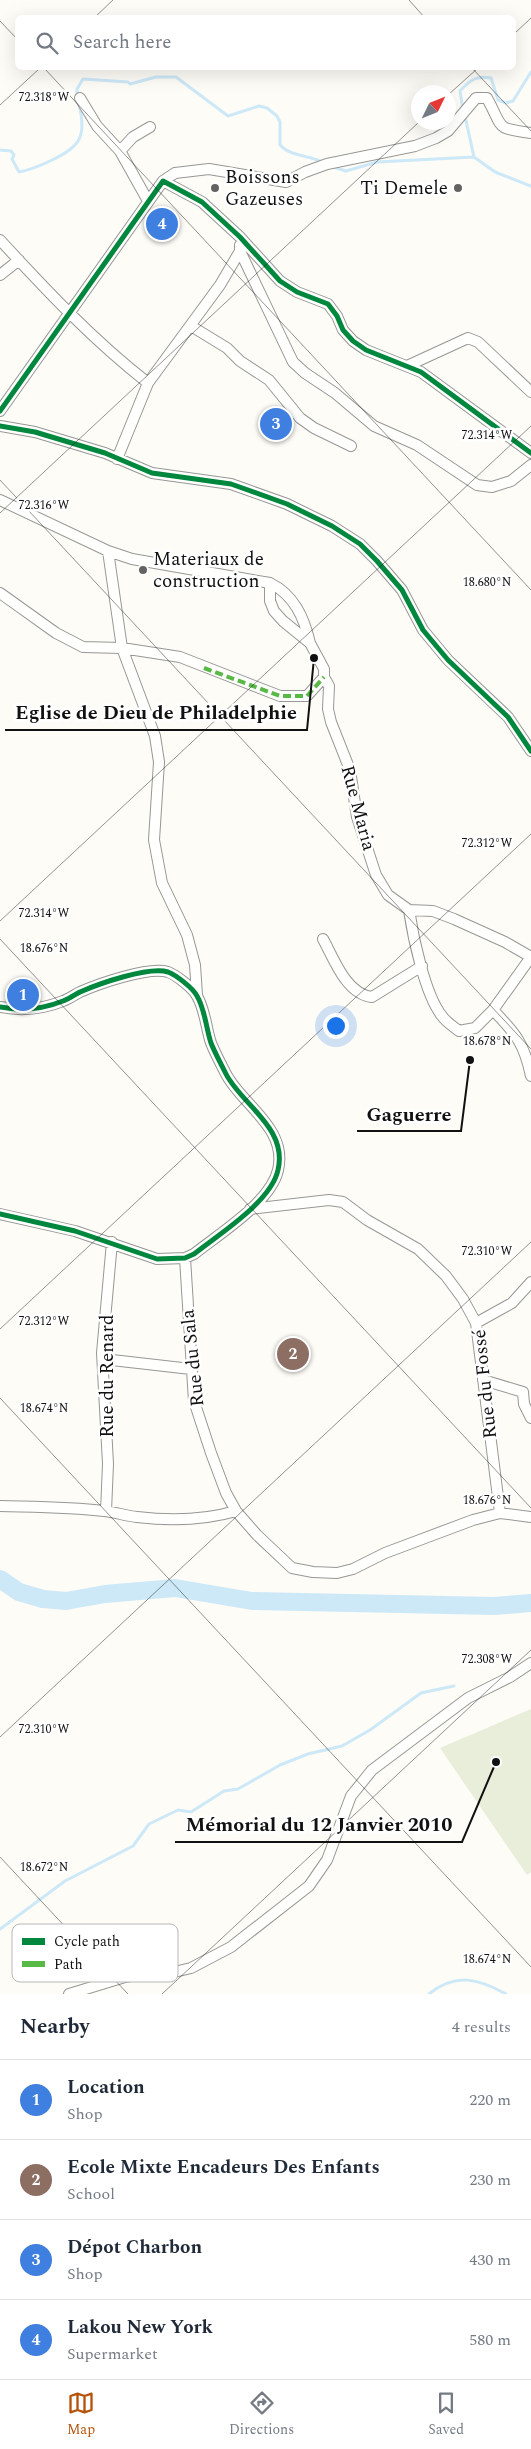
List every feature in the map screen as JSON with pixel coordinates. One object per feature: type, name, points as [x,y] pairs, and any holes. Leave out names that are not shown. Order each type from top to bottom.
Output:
[{"type":"street","points":[[80,98],[97,126],[120,151],[148,201]]},
{"type":"street","points":[[0,412],[148,201],[163,181],[175,173],[209,169],[286,182],[326,164],[357,156],[415,146],[436,138],[448,131],[476,98],[487,98],[499,126],[506,130],[531,134]]},
{"type":"street","points":[[120,151],[133,137],[150,128]]},
{"type":"street","points":[[163,181],[202,202],[240,237],[280,281],[297,292],[328,304],[337,316],[343,330],[353,341],[366,350],[421,372],[520,447],[531,453]]},
{"type":"street","points":[[240,237],[240,251],[293,362],[305,373],[335,392],[374,426],[417,445],[477,485],[492,487],[511,480],[531,465]]},
{"type":"street","points":[[0,240],[68,313],[113,355],[148,382]]},
{"type":"street","points":[[117,459],[148,382],[220,286],[240,251]]},
{"type":"street","points":[[0,275],[19,260]]},
{"type":"street","points":[[191,326],[227,348],[240,361],[269,380],[300,418],[314,428],[351,446]]},
{"type":"street","points":[[407,366],[468,338],[478,342],[531,392]]},
{"type":"street","points":[[0,426],[35,432],[117,459],[152,473],[231,484],[287,504],[332,526],[360,544],[402,590],[429,638],[448,660],[508,717],[531,751]]},
{"type":"street","points":[[0,500],[108,551],[141,561],[270,583],[284,590],[299,611],[310,643]]},
{"type":"street","points":[[0,1214],[76,1231],[157,1259],[185,1258],[194,1254],[250,1209],[275,1180],[279,1167],[279,1149],[268,1125],[227,1076],[211,1044],[197,995],[195,965],[187,935],[162,883],[154,840],[159,762],[155,736],[122,648],[108,551]]},
{"type":"street","name":"Rue Maria","points":[[270,583],[270,601],[274,611],[282,621],[310,643],[324,670],[324,677],[329,686],[328,710],[331,722],[350,770],[357,817],[376,875],[388,896],[409,910]]},
{"type":"street","points":[[0,593],[56,633],[83,647],[122,648],[180,656],[280,696],[306,696],[324,677]]},
{"type":"street","points":[[409,910],[433,911],[454,919],[505,942],[531,957],[493,1010],[474,1028],[459,1031],[442,1016],[432,999],[412,932],[409,910]]},
{"type":"street","points":[[323,939],[342,973],[356,992],[365,996],[372,997],[422,966]]},
{"type":"street","points":[[0,1007],[17,1010],[64,1001],[101,984],[154,971],[168,972],[197,995]]},
{"type":"street","points":[[493,1010],[516,1034],[528,1061],[531,1076]]},
{"type":"street","points":[[250,1209],[329,1200],[343,1202],[367,1220],[396,1234],[418,1249],[446,1276],[463,1299],[476,1323]]},
{"type":"street","name":"Rue du Renard","points":[[106,1511],[108,1464],[103,1359],[112,1242]]},
{"type":"street","name":"Rue du Sala","points":[[185,1258],[194,1401],[226,1493],[236,1511],[257,1535],[292,1568],[337,1574],[455,1527],[500,1513]]},
{"type":"street","name":"Rue du Fossé","points":[[500,1513],[476,1323],[512,1303],[531,1282]]},
{"type":"street","points":[[518,1297],[531,1293]]},
{"type":"street","points":[[103,1359],[191,1369]]},
{"type":"street","points":[[483,1380],[527,1392],[524,1404],[531,1418]]},
{"type":"street","points":[[0,1506],[106,1511],[138,1517],[177,1519],[214,1518],[236,1511]]},
{"type":"street","points":[[500,1513],[531,1517]]},
{"type":"street","points":[[178,1971],[191,1968],[231,1947],[309,1886],[327,1860],[351,1796],[372,1770],[468,1698],[510,1677],[531,1663]]},
{"type":"street","points":[[69,1994],[111,1982]]},
{"type":"green space","points":[[531,1709],[531,1872],[527,1875],[440,1748]]},
{"type":"waterway","points":[[463,110],[460,91],[474,79],[482,77],[491,78],[498,100],[506,103],[513,101],[531,72]]},
{"type":"waterway","points":[[77,96],[77,89],[83,79],[128,82],[130,84],[156,77],[176,77],[228,116],[259,106],[267,108],[277,116],[280,122],[280,145],[284,149],[322,162]]},
{"type":"waterway","points":[[0,150],[11,151],[14,155],[12,159],[19,172],[36,167],[62,155],[75,145],[79,139],[82,125],[79,105]]},
{"type":"waterway","points":[[333,167],[346,171],[377,162],[474,157],[465,116]]},
{"type":"waterway","points":[[474,157],[495,172],[531,186]]},
{"type":"waterway","points":[[0,1579],[19,1592],[43,1599],[66,1601],[105,1594],[175,1588],[252,1601],[494,1606],[531,1603]]},
{"type":"waterway","points":[[0,1929],[65,1881],[133,1846],[149,1824],[178,1810],[191,1812],[224,1791],[238,1789],[280,1765],[308,1754],[342,1746],[370,1730],[421,1693],[454,1686]]},
{"type":"waterway","points":[[429,1994],[439,1987],[458,1980],[477,1982],[506,1994]]},
{"type":"marked path","points":[[204,668],[280,696],[307,696],[324,677]]},
{"type":"cycle path","points":[[0,411],[163,181],[202,202],[240,237],[280,281],[297,292],[328,304],[337,316],[343,330],[353,341],[366,350],[421,372],[531,453]]},
{"type":"cycle path","points":[[0,426],[35,432],[105,453],[152,473],[231,484],[287,504],[332,526],[360,544],[377,561],[402,590],[423,630],[448,660],[508,717],[531,751]]},
{"type":"cycle path","points":[[0,1007],[32,1009],[55,1004],[80,992],[124,977],[149,971],[168,972],[180,979],[197,996],[204,1013],[211,1043],[226,1074],[270,1129],[279,1155],[278,1170],[273,1182],[255,1205],[217,1237],[194,1254],[185,1258],[157,1259],[75,1231],[0,1214]]},
{"type":"place","name":"Boissons Gazeuses","points":[[215,188]]},
{"type":"place","name":"Ti Demele","points":[[458,188]]},
{"type":"place","name":"Lakou New York","points":[[162,224]]},
{"type":"place","name":"Dépot Charbon","points":[[276,424]]},
{"type":"place","name":"Materiaux de construction","points":[[143,570]]},
{"type":"place","name":"Eglise de Dieu de Philadelphie","points":[[314,658]]},
{"type":"place","name":"Location","points":[[23,995]]},
{"type":"place","name":"Gaguerre","points":[[470,1060]]},
{"type":"place","name":"Ecole Mixte Encadeurs Des Enfants","points":[[293,1354]]},
{"type":"place","name":"Mémorial du 12 Janvier 2010","points":[[496,1762]]}]
